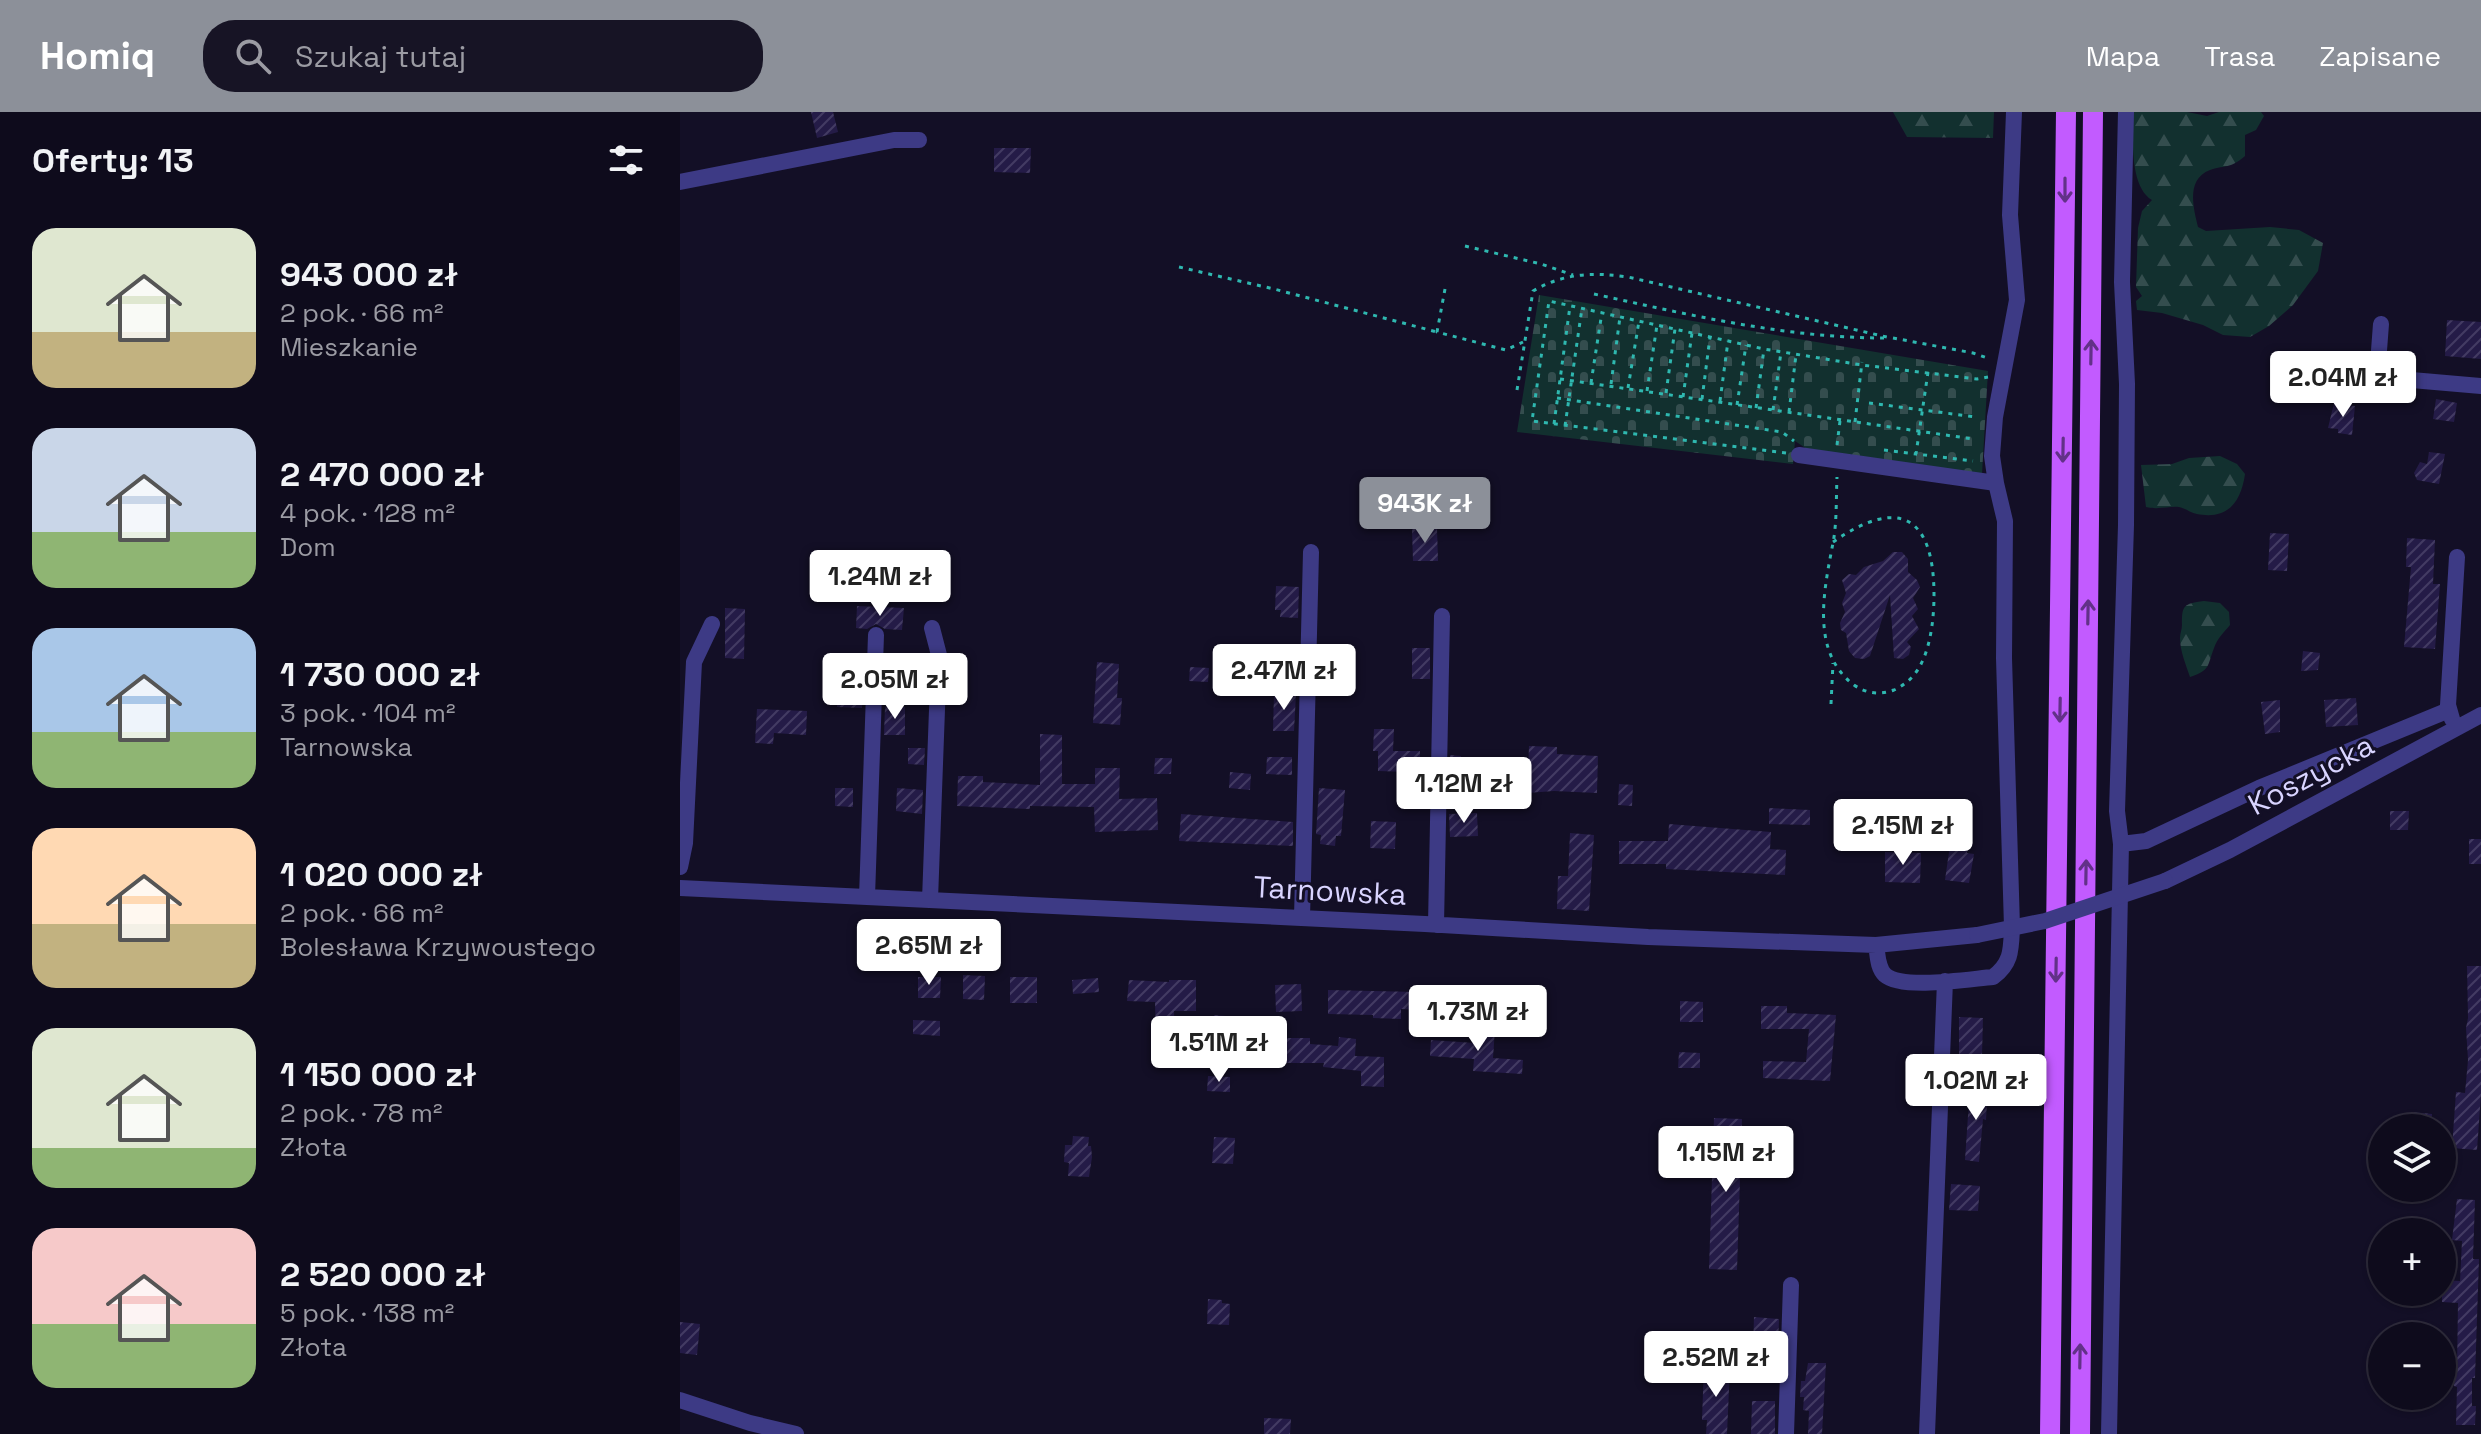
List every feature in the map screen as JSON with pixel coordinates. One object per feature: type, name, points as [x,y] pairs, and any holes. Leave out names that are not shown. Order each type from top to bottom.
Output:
[{"type":"main road","points":[[2050,1434],[2066,112]]},
{"type":"main road","points":[[2080,1434],[2093,112]]},
{"type":"street","points":[[1876,945],[1878,963],[1885,974],[1899,982],[1993,977],[2003,970],[2011,957],[2004,658],[2005,521],[1992,456],[1995,376],[2017,300],[2010,215],[2014,112]]},
{"type":"street","points":[[2109,1434],[2121,844],[2117,811],[2126,525],[2127,384],[2122,282],[2126,112]]},
{"type":"street","points":[[680,182],[894,140],[919,140]]},
{"type":"street","points":[[2381,324],[2377,377],[2481,386]]},
{"type":"street","points":[[1796,454],[1837,457],[1996,483]]},
{"type":"street","points":[[1302,918],[1311,552]]},
{"type":"street","points":[[2457,557],[2449,710],[2457,728]]},
{"type":"street","points":[[1436,925],[1442,616]]},
{"type":"street","points":[[680,867],[685,843],[694,662],[712,624]]},
{"type":"street","points":[[930,900],[939,655],[932,628]]},
{"type":"street","points":[[867,897],[876,635]]},
{"type":"street","points":[[2121,844],[2146,841],[2259,788],[2449,710]]},
{"type":"street","name":"Koszycka","points":[[1977,935],[2060,917],[2165,881],[2230,850],[2481,715]]},
{"type":"street","name":"Tarnowska","points":[[680,888],[1648,937],[1876,945],[1977,935]]},
{"type":"street","points":[[1927,1434],[1945,981]]},
{"type":"street","points":[[1786,1434],[1791,1285]]},
{"type":"street","points":[[680,1400],[746,1428],[796,1434]]},
{"type":"path","points":[[1465,246],[1541,264],[1574,276]]},
{"type":"path","points":[[1179,267],[1506,350],[1523,342]]},
{"type":"path","points":[[1517,390],[1533,291],[1595,272],[1987,357],[1997,365],[1995,376],[1977,379],[1796,355],[1549,301],[1532,421],[1796,454]]},
{"type":"path","points":[[1437,332],[1445,289]]},
{"type":"path","points":[[1594,294],[1771,329],[1845,338],[1891,338]]},
{"type":"path","points":[[1554,424],[1570,306]]},
{"type":"path","points":[[1565,426],[1582,308]]},
{"type":"path","points":[[1591,383],[1602,312]]},
{"type":"path","points":[[1610,386],[1620,317]]},
{"type":"path","points":[[1628,388],[1639,321]]},
{"type":"path","points":[[1647,391],[1657,325]]},
{"type":"path","points":[[1665,394],[1675,329]]},
{"type":"path","points":[[1683,397],[1692,333]]},
{"type":"path","points":[[1702,399],[1710,337]]},
{"type":"path","points":[[1720,402],[1728,341]]},
{"type":"path","points":[[1737,405],[1746,345]]},
{"type":"path","points":[[1756,408],[1764,349]]},
{"type":"path","points":[[1773,410],[1781,352]]},
{"type":"path","points":[[1789,412],[1796,355]]},
{"type":"path","points":[[1855,423],[1862,363]]},
{"type":"path","points":[[1928,372],[1916,454],[1973,461]]},
{"type":"path","points":[[1560,379],[1973,439]]},
{"type":"path","points":[[1557,398],[1782,432],[1816,457]]},
{"type":"path","points":[[1869,403],[1976,417]]},
{"type":"path","points":[[1831,704],[1833,663],[1825,635],[1823,606],[1826,569],[1833,542],[1840,421]]},
{"type":"path","points":[[1833,542],[1856,526],[1878,520],[1907,520],[1918,527],[1932,555],[1934,609],[1922,664],[1912,678],[1898,688],[1883,694],[1860,689],[1846,679],[1833,663]]},
{"type":"green space","points":[[1893,112],[1994,112],[1993,138],[1907,137]]},
{"type":"green space","points":[[2133,112],[2187,112],[2207,116],[2219,112],[2261,112],[2264,116],[2256,130],[2245,135],[2245,156],[2231,165],[2202,174],[2197,180],[2193,194],[2198,227],[2206,231],[2270,227],[2299,230],[2323,243],[2318,271],[2293,305],[2269,326],[2250,337],[2223,335],[2203,325],[2162,313],[2137,310],[2136,301],[2142,296],[2136,287],[2138,228],[2142,211],[2152,200],[2139,184],[2136,173]]},
{"type":"green space","points":[[1539,295],[1988,371],[1982,474],[1807,449],[1795,441],[1793,464],[1517,432]]},
{"type":"green space","points":[[2220,456],[2237,464],[2245,474],[2240,493],[2231,507],[2208,515],[2179,507],[2146,507],[2141,465],[2172,464],[2189,458]]},
{"type":"green space","points":[[2204,601],[2220,603],[2229,612],[2230,625],[2217,642],[2207,667],[2190,677],[2180,643],[2182,613],[2188,605]]},
{"type":"building","points":[[811,112],[833,112],[838,132],[817,138]]},
{"type":"building","points":[[994,148],[1031,148],[1030,173],[994,172]]},
{"type":"building","points":[[2447,320],[2481,322],[2481,359],[2445,356]]},
{"type":"building","points":[[2436,399],[2457,403],[2454,422],[2433,419]]},
{"type":"building","points":[[2334,403],[2355,406],[2352,435],[2328,428]]},
{"type":"building","points":[[2429,452],[2445,454],[2439,484],[2417,480],[2414,473],[2420,462],[2427,464]]},
{"type":"building","points":[[1437,528],[1438,561],[1413,561],[1412,529]]},
{"type":"building","points":[[2270,533],[2289,534],[2287,571],[2268,570]]},
{"type":"building","points":[[2407,538],[2435,540],[2433,584],[2440,584],[2435,649],[2404,647],[2411,567],[2406,567]]},
{"type":"building","points":[[1893,552],[1902,552],[1908,559],[1908,572],[1920,587],[1913,598],[1918,609],[1912,616],[1919,629],[1907,642],[1911,647],[1909,655],[1903,659],[1894,658],[1890,595],[1870,656],[1855,658],[1849,651],[1846,633],[1841,630],[1840,623],[1845,612],[1842,603],[1846,593],[1842,580],[1849,574],[1856,575],[1864,567],[1883,561]]},
{"type":"building","points":[[901,553],[932,553],[932,564],[940,564],[939,591],[900,591]]},
{"type":"building","points":[[1276,586],[1299,587],[1298,618],[1280,617],[1281,610],[1275,610]]},
{"type":"building","points":[[857,606],[904,608],[902,630],[885,629],[876,624],[867,629],[856,628]]},
{"type":"building","points":[[725,608],[745,609],[744,659],[725,658]]},
{"type":"building","points":[[1412,648],[1430,648],[1430,679],[1412,679]]},
{"type":"building","points":[[2303,651],[2320,653],[2318,670],[2301,671]]},
{"type":"building","points":[[1097,662],[1119,664],[1117,698],[1122,698],[1120,725],[1093,723]]},
{"type":"building","points":[[1190,667],[1209,668],[1208,682],[1189,681]]},
{"type":"building","points":[[839,672],[864,673],[862,708],[837,707]]},
{"type":"building","points":[[1274,693],[1296,694],[1294,731],[1273,731]]},
{"type":"building","points":[[2356,698],[2358,725],[2326,727],[2324,700]]},
{"type":"building","points":[[2280,700],[2280,732],[2265,734],[2261,702]]},
{"type":"building","points":[[885,707],[905,707],[905,735],[884,735]]},
{"type":"building","points":[[757,709],[807,711],[806,735],[774,733],[773,744],[755,743]]},
{"type":"building","points":[[1374,729],[1394,729],[1393,751],[1420,751],[1420,764],[1428,764],[1428,791],[1410,792],[1409,772],[1378,771],[1378,751],[1373,751]]},
{"type":"building","points":[[1040,734],[1062,735],[1062,784],[1095,784],[1095,768],[1120,768],[1119,799],[1157,798],[1158,830],[1095,832],[1094,807],[1030,806],[1030,809],[957,806],[958,776],[983,776],[983,782],[1040,785]]},
{"type":"building","points":[[1529,746],[1557,747],[1557,754],[1598,756],[1597,793],[1527,793]]},
{"type":"building","points":[[908,748],[925,748],[924,765],[908,764]]},
{"type":"building","points":[[1450,755],[1461,756],[1461,789],[1450,788]]},
{"type":"building","points":[[1267,757],[1292,757],[1292,775],[1266,774]]},
{"type":"building","points":[[1155,758],[1172,758],[1171,774],[1154,774]]},
{"type":"building","points":[[1230,772],[1251,774],[1250,790],[1229,788]]},
{"type":"building","points":[[1619,784],[1633,785],[1632,806],[1618,805]]},
{"type":"building","points":[[835,788],[853,788],[853,807],[835,806]]},
{"type":"building","points":[[897,788],[923,790],[922,814],[896,811]]},
{"type":"building","points":[[1319,788],[1345,790],[1341,836],[1336,836],[1335,846],[1320,844],[1321,835],[1316,834]]},
{"type":"building","points":[[1769,808],[1810,810],[1810,825],[1769,824]]},
{"type":"building","points":[[2390,811],[2409,811],[2408,830],[2390,830]]},
{"type":"building","points":[[1477,813],[1478,836],[1450,837],[1449,814]]},
{"type":"building","points":[[1181,814],[1293,822],[1293,846],[1179,841]]},
{"type":"building","points":[[1945,818],[1969,819],[1967,853],[1974,854],[1969,883],[1945,880],[1951,838],[1944,837]]},
{"type":"building","points":[[1371,821],[1396,822],[1395,849],[1370,848]]},
{"type":"building","points":[[1669,824],[1771,832],[1770,849],[1786,850],[1785,875],[1666,869],[1666,864],[1619,864],[1619,841],[1668,841]]},
{"type":"building","points":[[1570,833],[1594,835],[1589,911],[1557,909],[1558,876],[1568,876]]},
{"type":"building","points":[[2469,839],[2481,839],[2481,864],[2469,864]]},
{"type":"building","points":[[1885,852],[1921,853],[1920,883],[1885,882]]},
{"type":"building","points":[[2467,966],[2481,966],[2481,1094],[2477,1150],[2456,1148],[2456,1092],[2465,1093]]},
{"type":"building","points":[[963,975],[985,976],[984,1000],[963,999]]},
{"type":"building","points":[[918,977],[941,977],[940,998],[918,998]]},
{"type":"building","points":[[1010,977],[1037,977],[1037,1003],[1010,1003]]},
{"type":"building","points":[[1098,978],[1099,992],[1073,994],[1072,980]]},
{"type":"building","points":[[1129,980],[1196,980],[1196,1011],[1174,1011],[1175,1040],[1156,1040],[1155,1002],[1127,1001]]},
{"type":"building","points":[[1301,984],[1302,1011],[1276,1012],[1275,985]]},
{"type":"building","points":[[1418,987],[1451,989],[1450,1012],[1401,1009],[1401,1019],[1328,1014],[1328,990],[1418,992]]},
{"type":"building","points":[[1495,989],[1528,991],[1527,1018],[1494,1017]]},
{"type":"building","points":[[1680,1001],[1703,1002],[1703,1022],[1680,1022]]},
{"type":"building","points":[[1761,1006],[1787,1006],[1787,1013],[1836,1015],[1830,1081],[1763,1078],[1763,1061],[1806,1062],[1809,1029],[1761,1029]]},
{"type":"building","points":[[1214,1015],[1238,1017],[1237,1046],[1212,1044]]},
{"type":"building","points":[[1959,1017],[1983,1018],[1982,1056],[1959,1055]]},
{"type":"building","points":[[913,1020],[940,1021],[940,1036],[913,1034]]},
{"type":"building","points":[[1476,1028],[1495,1029],[1493,1058],[1523,1060],[1522,1074],[1473,1071],[1474,1059],[1430,1056],[1431,1040],[1475,1043]]},
{"type":"building","points":[[1339,1037],[1356,1039],[1355,1056],[1384,1057],[1384,1087],[1361,1086],[1361,1071],[1323,1067],[1324,1063],[1286,1063],[1286,1038],[1310,1038],[1310,1044],[1338,1046]]},
{"type":"building","points":[[1679,1052],[1700,1053],[1700,1068],[1678,1068]]},
{"type":"building","points":[[1208,1076],[1230,1077],[1230,1092],[1207,1091]]},
{"type":"building","points":[[1970,1086],[1988,1087],[1979,1162],[1965,1160]]},
{"type":"building","points":[[1714,1118],[1742,1119],[1737,1270],[1709,1269]]},
{"type":"building","points":[[1073,1136],[1089,1137],[1092,1157],[1089,1177],[1068,1176],[1069,1163],[1064,1162],[1065,1145],[1072,1145]]},
{"type":"building","points":[[1214,1137],[1235,1138],[1233,1164],[1212,1163]]},
{"type":"building","points":[[1951,1184],[1980,1186],[1978,1211],[1949,1210]]},
{"type":"building","points":[[2457,1199],[2475,1200],[2473,1259],[2479,1259],[2475,1378],[2472,1378],[2475,1425],[2456,1425],[2456,1281],[2460,1281],[2462,1241],[2456,1240]]},
{"type":"building","points":[[1208,1299],[1230,1304],[1229,1325],[1207,1324]]},
{"type":"building","points":[[1754,1317],[1779,1319],[1778,1350],[1753,1349]]},
{"type":"building","points":[[680,1322],[700,1324],[697,1355],[680,1353]]},
{"type":"building","points":[[1808,1363],[1826,1363],[1822,1434],[1808,1434],[1809,1411],[1803,1410],[1804,1397],[1800,1397],[1801,1381],[1805,1381]]},
{"type":"building","points":[[1704,1365],[1730,1366],[1727,1434],[1706,1434],[1707,1420],[1702,1420]]},
{"type":"building","points":[[1752,1401],[1775,1401],[1775,1434],[1751,1434]]},
{"type":"building","points":[[1264,1418],[1291,1419],[1290,1434],[1264,1434]]}]
